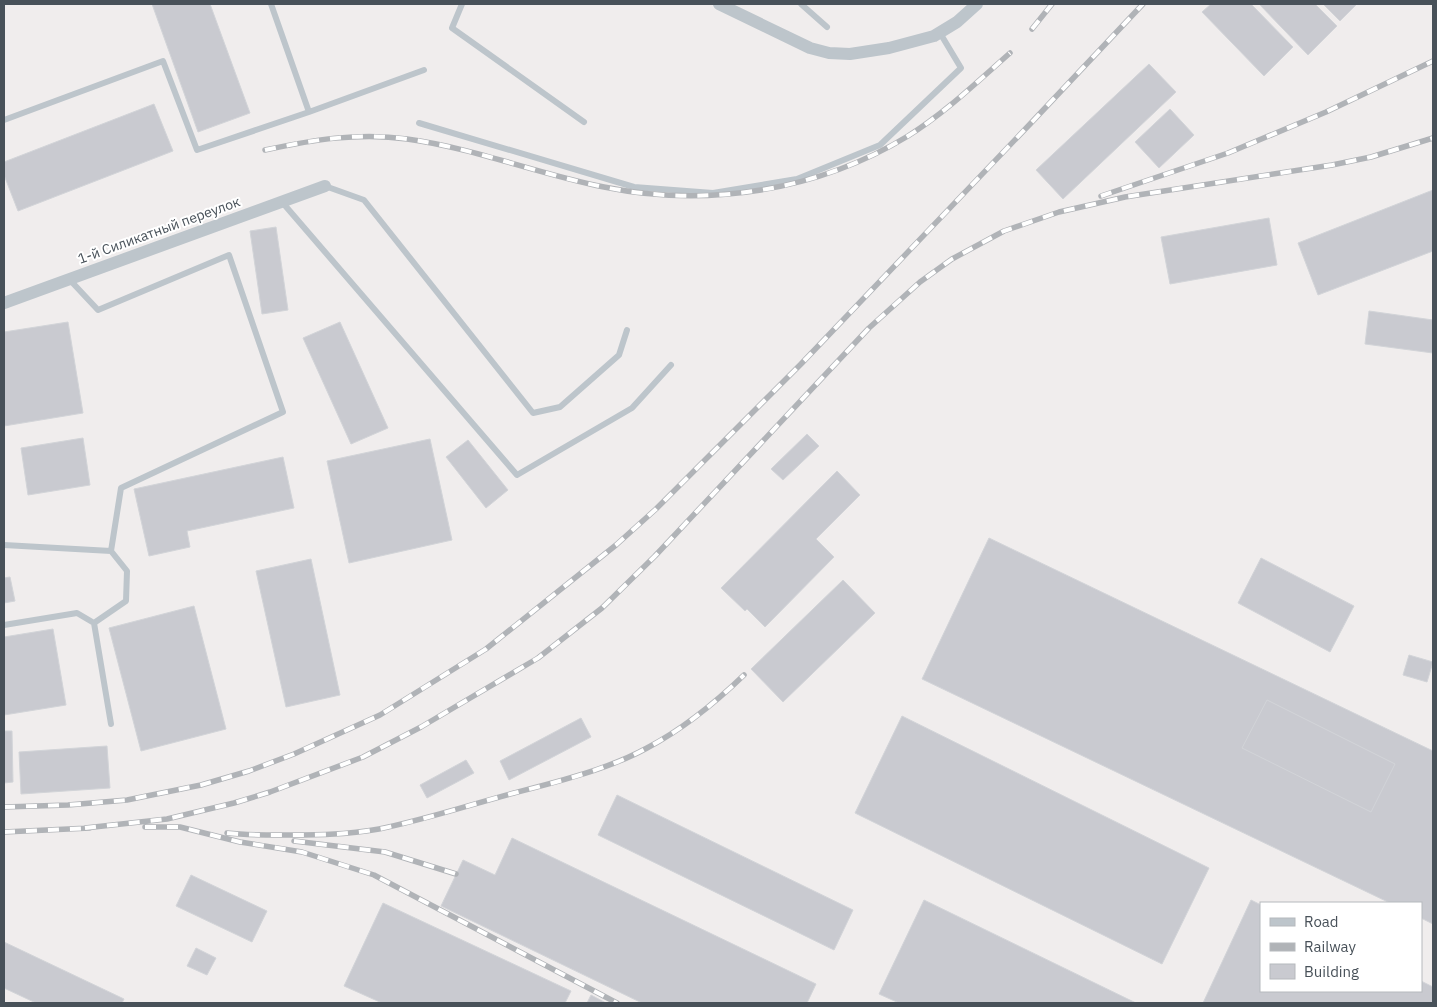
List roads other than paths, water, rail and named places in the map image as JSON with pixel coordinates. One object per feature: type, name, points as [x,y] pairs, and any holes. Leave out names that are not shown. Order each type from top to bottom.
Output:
[{"type":"street","points":[[719,4],[810,48],[829,53],[850,54],[913,43],[940,33],[958,22],[977,4]]},
{"type":"street","name":"1-й Силикатный переулок","points":[[4,303],[325,186]]},
{"type":"lane","points":[[271,4],[309,112]]},
{"type":"lane","points":[[462,4],[452,28],[584,122]]},
{"type":"lane","points":[[801,4],[827,27]]},
{"type":"lane","points":[[419,123],[634,187],[713,193],[797,179],[880,146],[962,68],[940,33]]},
{"type":"lane","points":[[4,120],[163,61],[197,150],[424,70]]},
{"type":"lane","points":[[325,186],[364,200],[534,413],[560,406],[619,355],[627,330]]},
{"type":"lane","points":[[282,202],[517,475],[632,408],[670,365]]},
{"type":"lane","points":[[69,279],[98,310],[229,255],[284,412],[121,488],[111,551],[127,571],[126,600],[94,623]]},
{"type":"lane","points":[[4,545],[111,551]]},
{"type":"lane","points":[[4,625],[77,613],[94,623],[111,724]]},
{"type":"railway","points":[[1032,29],[1052,4]]},
{"type":"railway","points":[[4,807],[68,805],[127,800],[201,785],[249,771],[294,754],[380,715],[486,649],[616,545],[656,509],[801,364],[1143,4]]},
{"type":"railway","points":[[265,150],[336,138],[389,137],[457,148],[579,182],[643,193],[682,196],[722,195],[761,190],[799,182],[837,170],[873,155],[908,136],[948,107],[1010,53]]},
{"type":"railway","points":[[1101,196],[1228,153],[1326,112],[1433,61]]},
{"type":"railway","points":[[85,828],[167,819],[234,803],[270,792],[363,757],[421,727],[538,658],[602,608],[655,556],[869,328],[920,282],[952,259],[1004,231],[1059,212],[1125,197],[1332,165],[1371,157],[1433,138]]},
{"type":"railway","points":[[227,833],[317,835],[379,829],[430,817],[582,774],[632,756],[660,741],[698,715],[744,675]]},
{"type":"railway","points":[[145,827],[180,827],[240,842],[302,852],[374,875],[617,1003]]},
{"type":"railway","points":[[4,832],[90,828]]},
{"type":"railway","points":[[294,841],[385,852],[456,874]]}]
